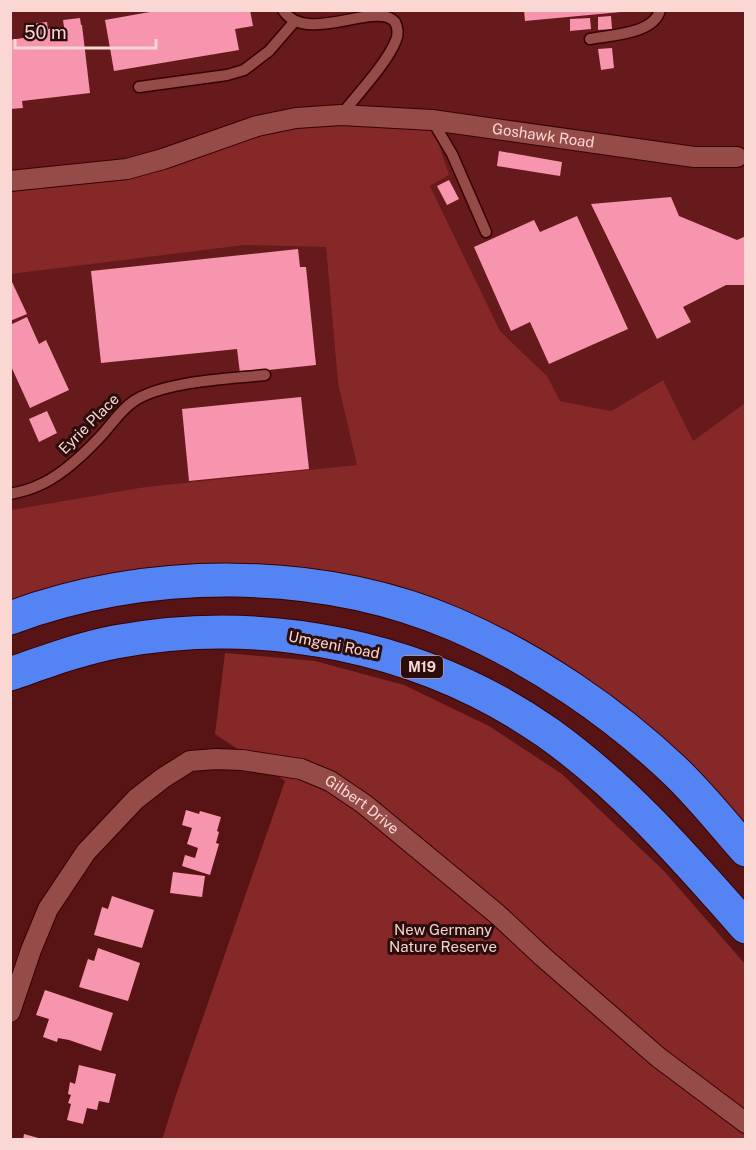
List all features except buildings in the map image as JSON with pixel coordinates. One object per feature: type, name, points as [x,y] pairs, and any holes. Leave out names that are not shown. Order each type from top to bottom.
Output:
[{"type":"highway","points":[[10,618],[35,609],[109,590],[163,582],[226,580],[315,587],[365,595],[398,604],[452,623],[491,641],[539,667],[577,692],[676,772],[746,850]]},
{"type":"highway","name":"Umgeni Road","points":[[10,674],[74,652],[114,642],[161,635],[210,632],[263,632],[313,639],[366,650],[420,666],[488,697],[547,733],[588,764],[657,830],[746,927]]},
{"type":"street","name":"Goshawk Road","points":[[10,181],[127,169],[163,159],[257,126],[296,118],[341,115],[432,120],[694,157],[741,156]]},
{"type":"street","name":"Gilbert Drive","points":[[10,1012],[48,909],[86,852],[136,799],[190,761],[242,760],[301,769],[330,781],[364,804],[497,914],[658,1057],[746,1123]]},
{"type":"lane","points":[[283,10],[295,21],[309,22],[370,11],[384,12],[392,16],[398,28],[398,38],[341,115]]},
{"type":"lane","points":[[590,39],[640,29],[652,24],[660,10]]},
{"type":"lane","points":[[139,87],[227,75],[244,70],[269,51],[295,21]]},
{"type":"lane","points":[[432,120],[452,154],[486,232]]},
{"type":"lane","name":"Eyrie Place","points":[[10,494],[39,486],[61,472],[99,438],[121,412],[135,400],[154,392],[194,383],[265,375]]},
{"type":"shaded area","points":[[11,11],[745,11],[745,403],[692,442],[662,380],[611,411],[560,401],[547,376],[500,331],[430,186],[449,175],[162,161],[11,183]]},
{"type":"shaded area","points":[[245,245],[326,247],[338,383],[358,466],[145,487],[11,510],[11,274]]},
{"type":"green space","points":[[296,120],[431,121],[449,175],[430,186],[500,331],[547,376],[560,401],[611,411],[663,380],[693,441],[745,403],[745,846],[492,639],[225,579],[11,617],[11,510],[145,487],[357,465],[338,383],[326,247],[245,245],[11,274],[11,183],[42,180]]},
{"type":"green space","name":"New Germany Nature Reserve","points":[[225,653],[315,661],[404,685],[489,726],[562,774],[664,871],[745,964],[745,1139],[162,1140],[285,781],[215,734]]}]
